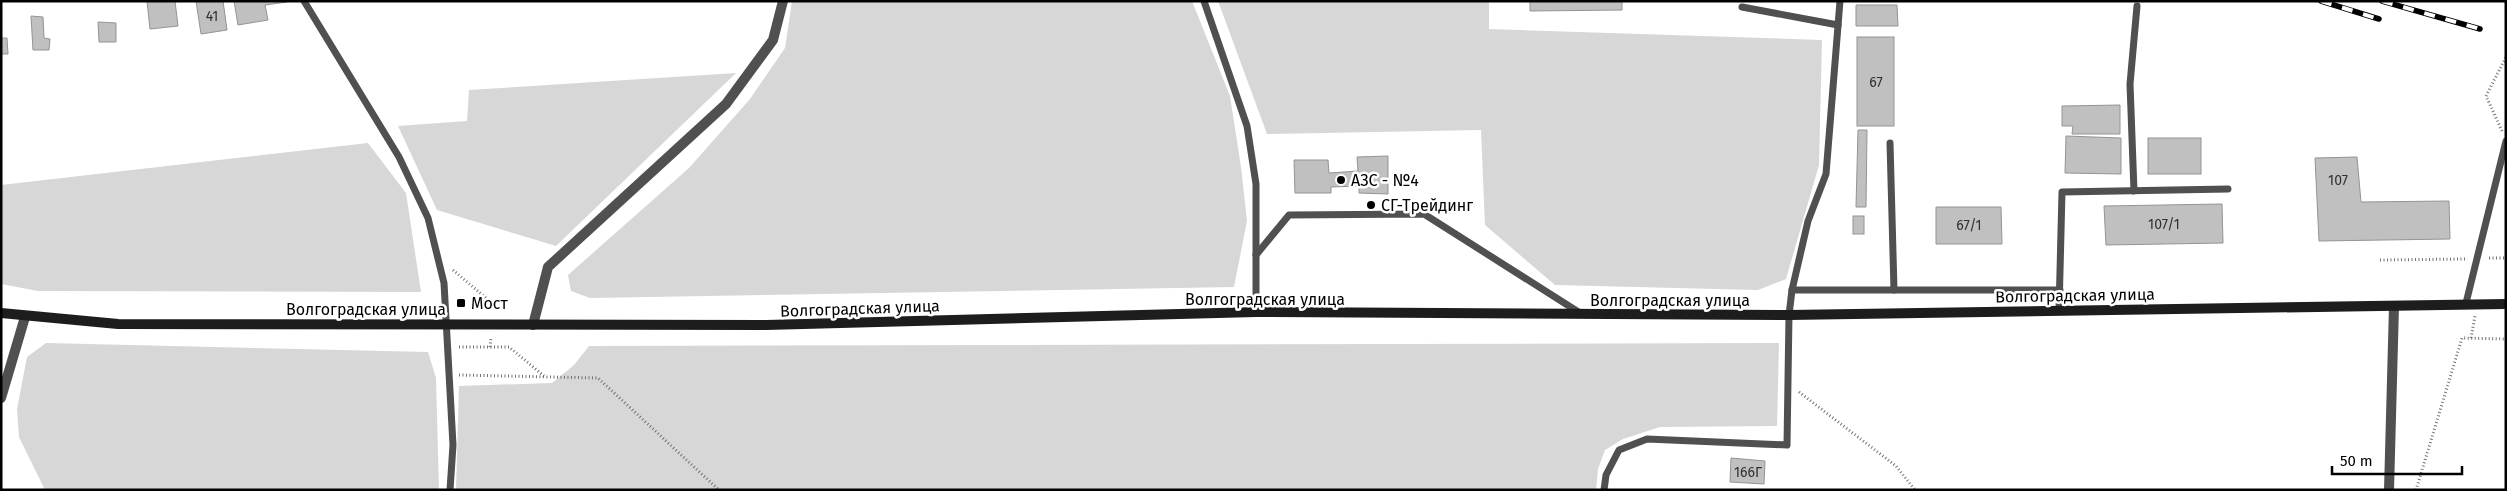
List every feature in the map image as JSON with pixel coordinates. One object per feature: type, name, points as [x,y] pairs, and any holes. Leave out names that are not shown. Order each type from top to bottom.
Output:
[{"type":"main road","name":"Волгоградская улица","points":[[1,313],[25,317],[118,324],[766,325],[1256,312],[1789,315],[2394,306],[2466,303],[2506,304]]},
{"type":"street","points":[[533,325],[548,267],[726,104],[772,40],[783,1]]},
{"type":"street","points":[[2389,490],[2394,306]]},
{"type":"street","points":[[1,398],[25,317]]},
{"type":"lane","points":[[304,1],[399,158],[428,218],[444,283],[453,445],[450,490]]},
{"type":"lane","points":[[1204,1],[1247,126],[1256,184],[1256,312]]},
{"type":"lane","points":[[1604,490],[1606,475],[1619,450],[1647,439],[1787,445],[1789,315],[1792,290],[1808,221],[1826,174],[1840,1]]},
{"type":"lane","points":[[2134,191],[2130,84],[2137,6]]},
{"type":"lane","points":[[1742,7],[1838,25]]},
{"type":"lane","points":[[2466,303],[2506,141]]},
{"type":"lane","points":[[1890,143],[1894,290]]},
{"type":"lane","points":[[2059,310],[2062,192],[2228,189]]},
{"type":"lane","points":[[1256,255],[1289,215],[1424,214],[1583,314]]},
{"type":"lane","points":[[1792,290],[2060,290]]},
{"type":"path","points":[[2506,57],[2486,96],[2506,141]]},
{"type":"path","points":[[438,257],[492,303],[490,347]]},
{"type":"path","points":[[2380,260],[2506,258]]},
{"type":"path","points":[[2416,490],[2462,338],[2506,339]]},
{"type":"path","points":[[448,347],[510,347],[545,377]]},
{"type":"path","points":[[450,375],[598,378],[719,490]]},
{"type":"path","points":[[1788,385],[1896,466],[1915,490]]},
{"type":"shaded area","points":[[792,1],[1192,1],[1230,96],[1241,167],[1247,221],[1234,287],[590,298],[571,291],[568,275],[689,168],[750,99],[785,48]]},
{"type":"shaded area","points":[[1218,1],[1489,1],[1489,29],[1822,40],[1819,165],[1786,279],[1758,290],[1555,285],[1485,225],[1481,130],[1267,134]]},
{"type":"shaded area","points":[[736,73],[556,246],[437,210],[398,126],[467,121],[469,90]]},
{"type":"shaded area","points":[[368,143],[406,193],[421,292],[38,291],[1,284],[1,185]]},
{"type":"shaded area","points":[[46,343],[428,352],[436,378],[439,490],[45,490],[19,437],[17,409],[27,357]]},
{"type":"shaded area","points":[[1779,343],[1777,426],[1660,427],[1623,439],[1605,450],[1598,469],[1596,490],[456,490],[459,386],[552,383],[574,365],[589,346]]},
{"type":"building","points":[[147,1],[175,1],[178,26],[150,29]]},
{"type":"building","points":[[196,1],[223,1],[227,30],[201,34]]},
{"type":"building","points":[[234,1],[287,2],[265,5],[268,20],[238,25]]},
{"type":"building","points":[[1530,1],[1622,1],[1622,10],[1530,11]]},
{"type":"building","points":[[1856,5],[1897,5],[1898,26],[1856,26]]},
{"type":"building","points":[[31,16],[43,17],[44,38],[50,39],[49,50],[33,50]]},
{"type":"building","points":[[98,22],[116,23],[116,42],[99,42]]},
{"type":"building","points":[[1857,37],[1894,37],[1894,126],[1857,126]]},
{"type":"building","points":[[1,38],[7,38],[8,54],[1,54]]},
{"type":"building","points":[[2120,105],[2120,134],[2072,134],[2073,126],[2062,126],[2062,106]]},
{"type":"building","points":[[1858,130],[1867,130],[1866,207],[1856,207]]},
{"type":"building","points":[[2066,136],[2121,138],[2121,174],[2065,173]]},
{"type":"building","points":[[2148,138],[2201,138],[2201,174],[2148,174]]},
{"type":"building","name":"АЗС - №4","points":[[1388,156],[1388,194],[1359,193],[1359,186],[1331,187],[1331,193],[1295,193],[1294,160],[1328,160],[1329,173],[1358,171],[1357,157]]},
{"type":"building","points":[[2357,157],[2361,202],[2449,201],[2450,239],[2319,241],[2315,158]]},
{"type":"building","points":[[2222,204],[2223,243],[2106,245],[2104,206]]},
{"type":"building","points":[[1936,207],[2001,207],[2002,244],[1936,244]]},
{"type":"building","points":[[1853,216],[1864,216],[1864,234],[1853,234]]},
{"type":"building","points":[[1731,458],[1765,461],[1764,484],[1730,482]]},
{"type":"railway","points":[[2321,1],[2379,19]]},
{"type":"railway","points":[[2382,1],[2480,29]]},
{"type":"place","name":"АЗС - №4","points":[[1341,180]]},
{"type":"place","name":"СГ-Трейдинг","points":[[1371,205]]},
{"type":"place","name":"Мост","points":[[461,303]]}]
